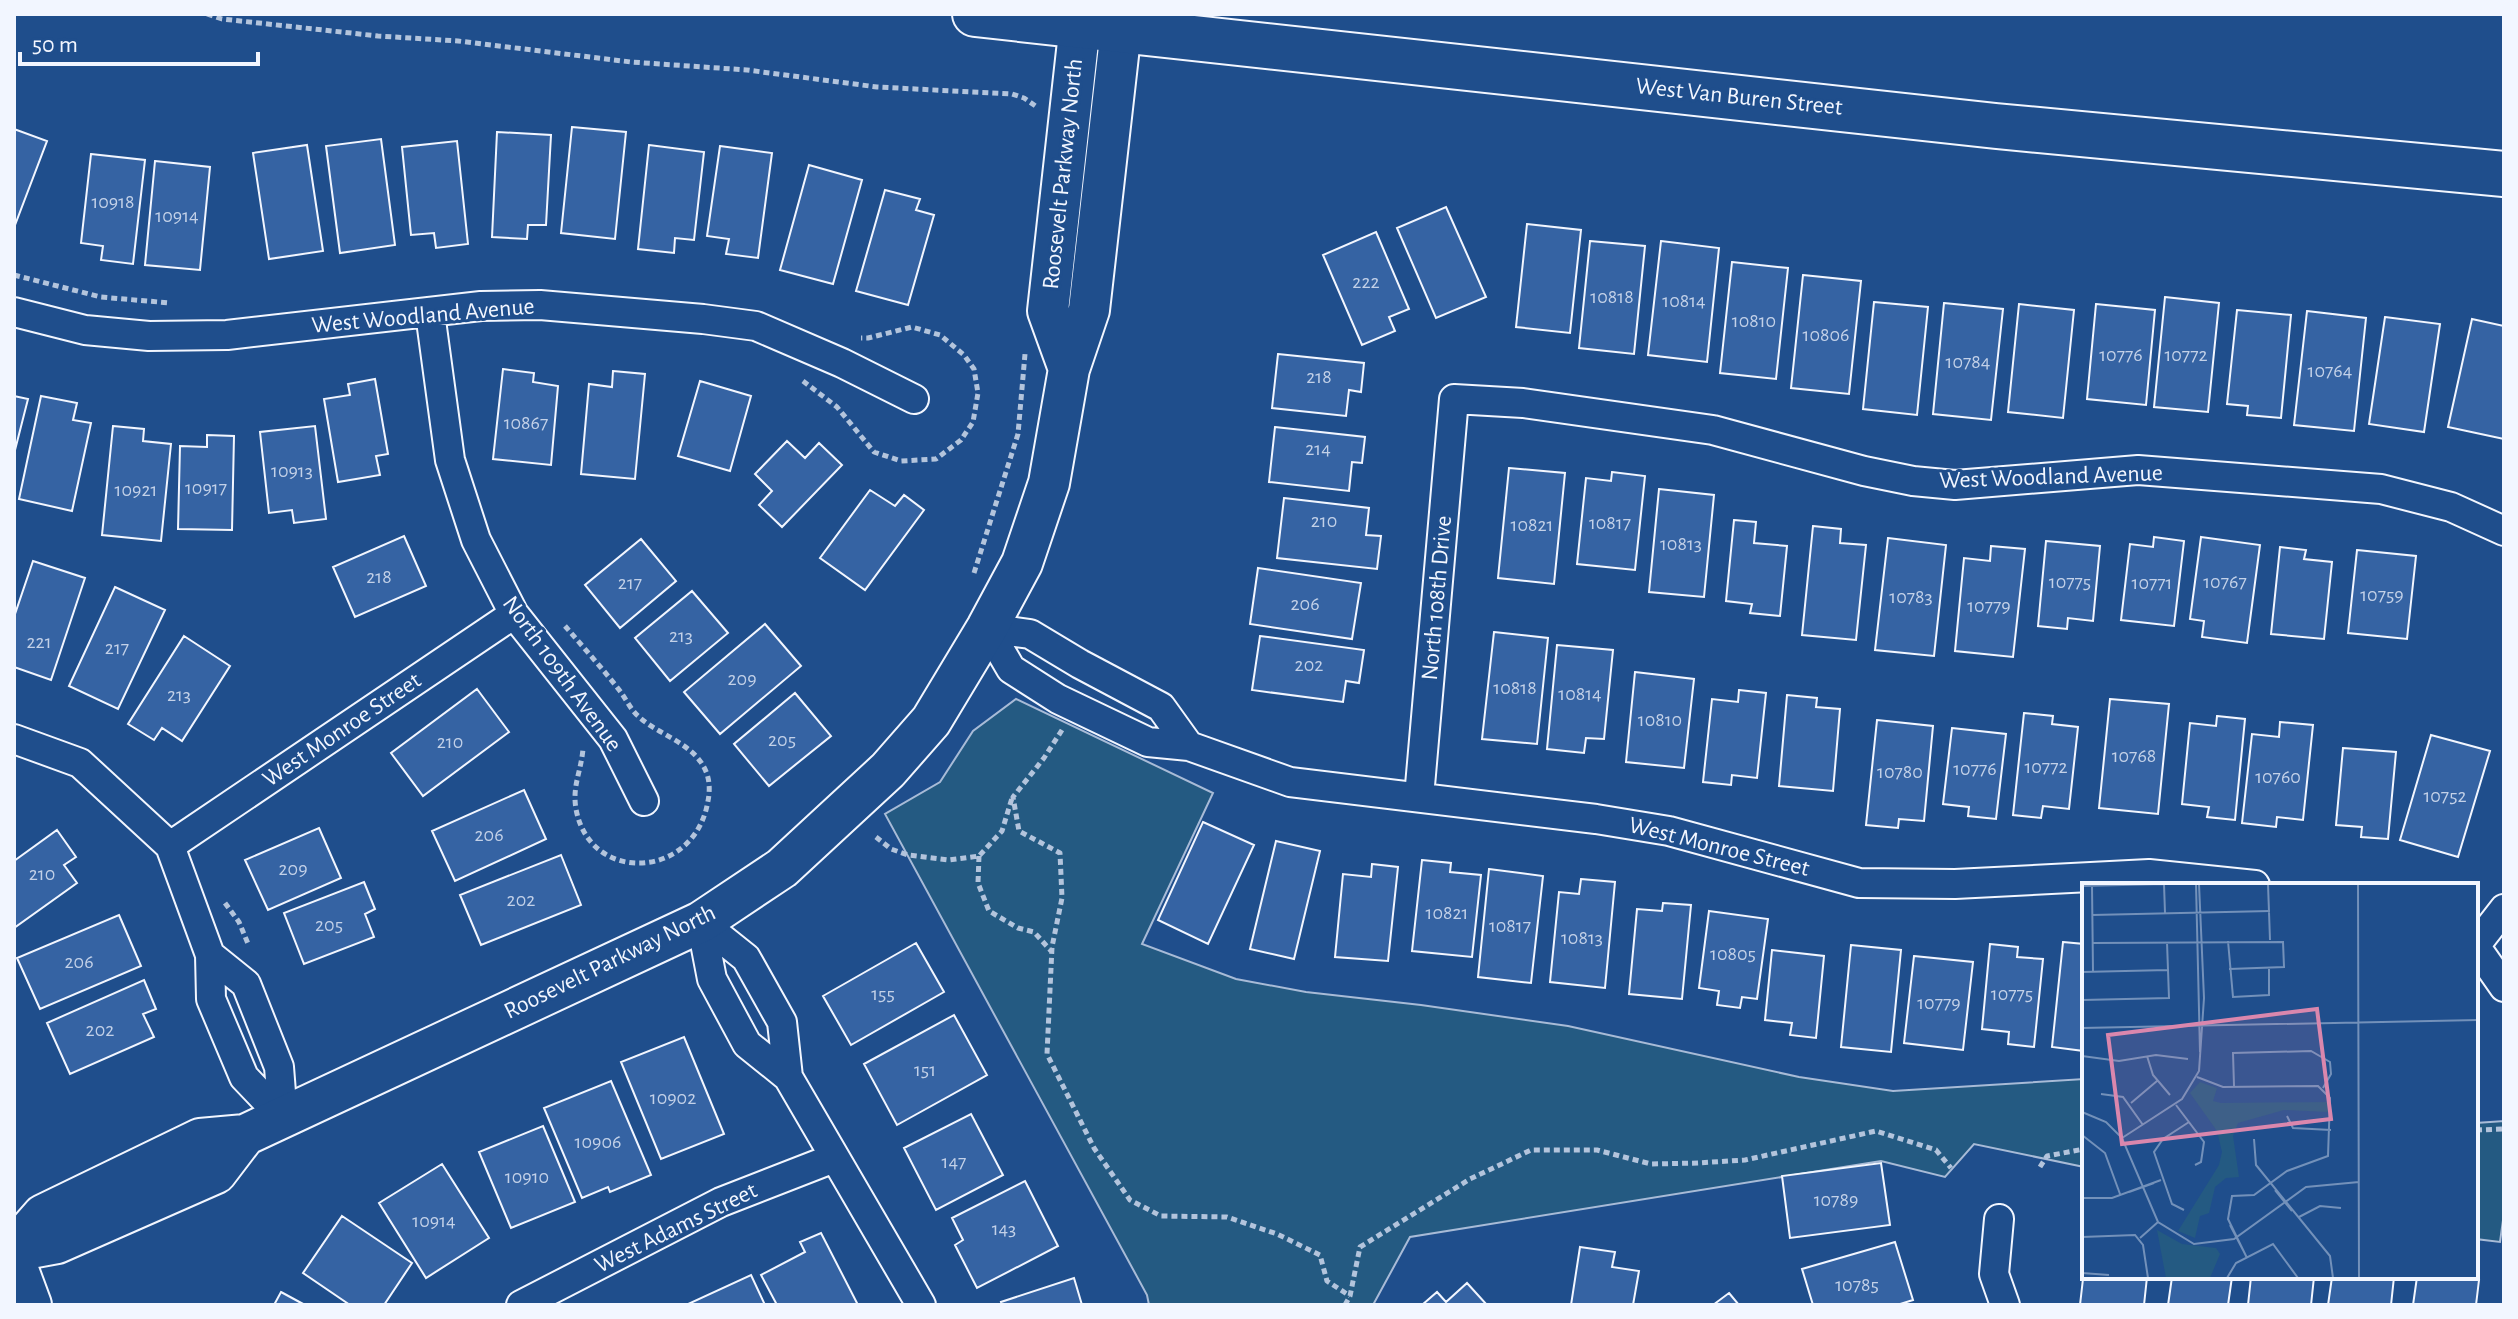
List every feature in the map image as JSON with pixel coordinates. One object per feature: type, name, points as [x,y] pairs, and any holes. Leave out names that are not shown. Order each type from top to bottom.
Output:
[{"type":"main road","name":"West Van Buren Street","points":[[975,14],[1102,20],[1996,126],[2504,174]]},
{"type":"street","name":"Roosevelt Parkway North","points":[[14,1250],[57,1243],[216,1173],[245,1135],[701,922],[782,868],[888,770],[931,721],[987,628],[1022,563],[1049,483],[1069,369],[1089,310],[1102,20]]},
{"type":"street","name":"West Woodland Avenue","points":[[14,312],[85,330],[149,336],[227,335],[481,306],[540,305],[703,319],[756,326],[842,363],[914,399]]},
{"type":"street","name":"North 109th Avenue","points":[[430,313],[450,460],[476,540],[514,614],[613,739],[644,801]]},
{"type":"street","name":"West Woodland Avenue","points":[[1454,399],[1523,403],[1713,430],[1864,471],[1913,481],[1955,485],[2138,470],[2381,489],[2451,507],[2504,531]]},
{"type":"street","name":"North 108th Drive","points":[[1419,797],[1454,399]]},
{"type":"street","name":"West Monroe Street","points":[[170,846],[514,614]]},
{"type":"street","name":"West Monroe Street","points":[[987,628],[1011,669],[1058,699],[1148,742],[1189,746],[1290,782],[1596,819],[1669,831],[1859,883],[1955,884],[2149,874],[2236,883]]},
{"type":"street","points":[[987,628],[1030,634],[1161,707],[1189,746]]},
{"type":"street","points":[[14,739],[80,763],[170,846],[210,955],[211,999],[244,1077],[283,1118]]},
{"type":"street","points":[[2478,943],[2504,909]]},
{"type":"street","points":[[701,922],[746,958],[782,1022],[788,1077]]},
{"type":"street","points":[[701,922],[712,979],[747,1044],[788,1077],[921,1305]]},
{"type":"street","points":[[2478,949],[2504,987]]},
{"type":"street","points":[[210,955],[246,984],[279,1067],[283,1118]]},
{"type":"street","name":"West Adams Street","points":[[521,1305],[721,1202],[834,1158]]},
{"type":"street","points":[[1999,1219],[1994,1274],[2005,1305]]},
{"type":"street","points":[[14,1259],[31,1305]]},
{"type":"path","points":[[207,14],[222,19],[378,36],[458,41],[631,62],[747,70],[877,87],[1012,94],[1039,108],[1042,117]]},
{"type":"path","points":[[14,275],[101,297],[176,304]]},
{"type":"path","points":[[792,375],[837,407],[874,452],[901,461],[936,459],[961,440],[973,422],[978,393],[974,369],[964,355],[940,335],[912,327],[868,338],[852,337]]},
{"type":"path","points":[[971,580],[1018,434],[1026,341]]},
{"type":"path","points":[[561,620],[638,717],[693,753],[706,772],[710,793],[702,824],[684,846],[670,857],[650,864],[628,863],[599,851],[586,836],[576,812],[574,787],[583,742]]},
{"type":"path","points":[[876,837],[891,849],[908,855],[949,860],[979,856],[1002,831],[1013,797],[1044,758],[1067,721]]},
{"type":"path","points":[[1013,797],[1019,831],[1060,853],[1062,898],[1052,952],[1047,1054],[1094,1148],[1130,1200],[1161,1216],[1227,1217],[1277,1234],[1320,1255],[1327,1281],[1350,1296]]},
{"type":"path","points":[[979,856],[978,883],[989,911],[1018,928],[1034,932],[1052,952]]},
{"type":"path","points":[[221,898],[239,922],[250,950]]},
{"type":"path","points":[[2478,1130],[2504,1129]]},
{"type":"path","points":[[1345,1305],[1350,1296],[1360,1247],[1470,1179],[1531,1150],[1597,1150],[1651,1164],[1698,1163],[1745,1160],[1876,1131],[1936,1150],[1951,1168]]},
{"type":"path","points":[[2040,1167],[2047,1156],[2082,1149]]},
{"type":"shaded area","points":[[1016,699],[1213,793],[1142,944],[1236,979],[1306,992],[1568,1026],[1799,1077],[1893,1091],[2082,1079],[2082,1167],[1974,1144],[1945,1177],[1881,1161],[1410,1237],[1373,1305],[1149,1305],[1147,1295],[885,814],[940,782],[973,731]]},
{"type":"shaded area","points":[[2504,1121],[2504,1213],[2500,1242],[2478,1239],[2478,1123]]},
{"type":"building","points":[[572,127],[626,132],[615,239],[561,233]]},
{"type":"building","points":[[14,129],[47,141],[15,225],[14,225]]},
{"type":"building","points":[[497,132],[551,135],[546,225],[528,225],[527,239],[492,237]]},
{"type":"building","points":[[381,139],[395,245],[340,253],[326,146]]},
{"type":"building","points":[[457,141],[468,244],[436,248],[434,233],[411,235],[402,147]]},
{"type":"building","points":[[307,145],[323,251],[269,259],[253,153]]},
{"type":"building","points":[[649,145],[704,152],[694,240],[675,238],[674,253],[638,249]]},
{"type":"building","points":[[720,146],[772,153],[758,258],[726,254],[729,239],[707,236]]},
{"type":"building","points":[[91,154],[145,160],[133,264],[101,260],[103,246],[81,243]]},
{"type":"building","points":[[155,161],[210,167],[200,270],[145,265]]},
{"type":"building","points":[[809,165],[862,180],[833,284],[780,270]]},
{"type":"building","points":[[885,190],[920,199],[916,210],[934,215],[908,305],[856,291]]},
{"type":"building","points":[[1446,207],[1486,297],[1436,318],[1397,228]]},
{"type":"building","points":[[1527,224],[1581,230],[1570,333],[1516,327]]},
{"type":"building","points":[[1376,232],[1409,309],[1389,317],[1395,331],[1362,345],[1323,255]]},
{"type":"building","points":[[1590,241],[1645,246],[1634,354],[1579,348]]},
{"type":"building","points":[[1661,241],[1719,248],[1707,362],[1648,355]]},
{"type":"building","points":[[1732,262],[1788,268],[1776,379],[1720,373]]},
{"type":"building","points":[[1803,275],[1861,281],[1849,394],[1791,388]]},
{"type":"building","points":[[2165,297],[2219,303],[2208,412],[2154,407]]},
{"type":"building","points":[[1874,302],[1928,307],[1917,415],[1863,409]]},
{"type":"building","points":[[1944,303],[2003,309],[1991,420],[1933,414]]},
{"type":"building","points":[[2019,304],[2074,310],[2063,418],[2008,412]]},
{"type":"building","points":[[2096,304],[2155,310],[2146,405],[2087,399]]},
{"type":"building","points":[[2237,310],[2291,315],[2281,418],[2247,415],[2248,406],[2227,404]]},
{"type":"building","points":[[2307,311],[2366,318],[2354,431],[2294,425]]},
{"type":"building","points":[[2385,317],[2440,324],[2424,432],[2369,424]]},
{"type":"building","points":[[2472,319],[2504,326],[2504,439],[2448,427]]},
{"type":"building","points":[[1278,354],[1364,363],[1361,392],[1349,390],[1346,416],[1272,408]]},
{"type":"building","points":[[503,369],[534,373],[533,382],[558,386],[551,465],[493,459]]},
{"type":"building","points":[[613,371],[645,374],[635,479],[581,474],[589,384],[612,387]]},
{"type":"building","points":[[375,379],[388,454],[376,456],[380,475],[338,482],[324,399],[350,395],[348,384]]},
{"type":"building","points":[[700,381],[751,396],[730,471],[678,456]]},
{"type":"building","points":[[14,396],[28,399],[14,454]]},
{"type":"building","points":[[41,396],[77,403],[73,420],[91,423],[72,511],[19,499]]},
{"type":"building","points":[[113,426],[144,429],[143,441],[171,444],[161,541],[102,535]]},
{"type":"building","points":[[315,426],[326,519],[294,523],[292,510],[269,513],[260,432]]},
{"type":"building","points":[[1275,427],[1365,437],[1362,463],[1352,462],[1349,491],[1269,482]]},
{"type":"building","points":[[207,435],[234,436],[232,530],[178,529],[180,446],[207,447]]},
{"type":"building","points":[[787,441],[805,458],[819,443],[842,465],[782,527],[759,505],[772,491],[755,474]]},
{"type":"building","points":[[1509,468],[1565,473],[1554,584],[1498,578]]},
{"type":"building","points":[[1612,472],[1645,476],[1635,570],[1577,564],[1586,478],[1611,481]]},
{"type":"building","points":[[1659,489],[1714,495],[1704,597],[1649,592]]},
{"type":"building","points":[[870,490],[895,506],[904,495],[924,510],[865,590],[820,558]]},
{"type":"building","points":[[1284,498],[1369,508],[1366,535],[1381,536],[1377,569],[1277,558]]},
{"type":"building","points":[[1734,520],[1756,522],[1754,543],[1787,546],[1780,616],[1750,613],[1752,604],[1726,601]]},
{"type":"building","points":[[1813,526],[1841,529],[1840,543],[1866,545],[1856,640],[1802,635]]},
{"type":"building","points":[[404,536],[426,586],[355,617],[333,567]]},
{"type":"building","points":[[2154,537],[2184,541],[2174,626],[2121,620],[2130,544],[2153,547]]},
{"type":"building","points":[[2201,537],[2260,545],[2247,643],[2202,637],[2204,621],[2190,619]]},
{"type":"building","points":[[1888,538],[1946,545],[1934,656],[1875,650]]},
{"type":"building","points":[[641,539],[676,581],[620,628],[585,585]]},
{"type":"building","points":[[2046,541],[2100,546],[2093,621],[2068,618],[2067,629],[2038,626]]},
{"type":"building","points":[[1991,546],[2025,549],[2013,657],[1955,651],[1964,558],[1990,561]]},
{"type":"building","points":[[2280,547],[2306,550],[2304,559],[2332,562],[2324,639],[2271,634]]},
{"type":"building","points":[[2357,550],[2416,556],[2407,639],[2348,633]]},
{"type":"building","points":[[33,561],[85,578],[51,680],[14,667],[14,617]]},
{"type":"building","points":[[1258,568],[1361,583],[1352,639],[1250,624]]},
{"type":"building","points":[[115,587],[165,610],[118,709],[69,686]]},
{"type":"building","points":[[692,591],[728,633],[670,681],[635,638]]},
{"type":"building","points":[[765,624],[801,666],[720,734],[684,692]]},
{"type":"building","points":[[1494,632],[1548,638],[1537,744],[1482,739]]},
{"type":"building","points":[[184,636],[230,666],[182,741],[162,728],[154,740],[128,724]]},
{"type":"building","points":[[1260,636],[1364,650],[1359,683],[1346,681],[1343,702],[1252,690]]},
{"type":"building","points":[[1557,645],[1613,650],[1604,739],[1586,738],[1584,753],[1547,749]]},
{"type":"building","points":[[1635,672],[1694,679],[1684,768],[1626,762]]},
{"type":"building","points":[[477,689],[509,732],[423,796],[391,753]]},
{"type":"building","points":[[1739,690],[1766,693],[1757,778],[1732,775],[1731,785],[1703,782],[1712,699],[1738,702]]},
{"type":"building","points":[[795,693],[831,736],[769,786],[734,744]]},
{"type":"building","points":[[1787,695],[1817,698],[1816,707],[1840,709],[1833,791],[1779,786]]},
{"type":"building","points":[[2110,699],[2169,704],[2158,814],[2099,808]]},
{"type":"building","points":[[2024,713],[2053,716],[2052,724],[2078,727],[2069,809],[2043,806],[2041,818],[2013,815]]},
{"type":"building","points":[[2217,716],[2245,719],[2235,820],[2207,817],[2209,807],[2182,804],[2190,723],[2216,726]]},
{"type":"building","points":[[1877,720],[1933,726],[1924,821],[1899,819],[1898,828],[1866,825]]},
{"type":"building","points":[[2280,722],[2313,725],[2303,820],[2277,817],[2276,827],[2242,823],[2252,734],[2279,737]]},
{"type":"building","points":[[1952,728],[2006,734],[1996,819],[1968,816],[1969,807],[1943,804]]},
{"type":"building","points":[[2431,735],[2490,751],[2458,857],[2400,840]]},
{"type":"building","points":[[2343,748],[2396,752],[2388,839],[2361,837],[2362,827],[2336,825]]},
{"type":"building","points":[[524,790],[546,839],[455,881],[432,831]]},
{"type":"building","points":[[1203,822],[1254,845],[1208,944],[1158,920]]},
{"type":"building","points":[[319,828],[341,878],[268,910],[245,860]]},
{"type":"building","points":[[57,830],[76,857],[64,865],[77,883],[14,928],[14,861]]},
{"type":"building","points":[[1276,841],[1320,851],[1294,959],[1250,949]]},
{"type":"building","points":[[561,855],[581,905],[481,945],[460,895]]},
{"type":"building","points":[[1422,860],[1451,863],[1450,872],[1481,875],[1472,957],[1412,951]]},
{"type":"building","points":[[1372,864],[1398,867],[1388,961],[1335,957],[1343,874],[1371,877]]},
{"type":"building","points":[[1489,869],[1543,876],[1531,983],[1478,977]]},
{"type":"building","points":[[1581,879],[1615,882],[1605,988],[1550,982],[1559,892],[1579,894]]},
{"type":"building","points":[[364,882],[375,909],[365,914],[374,937],[304,964],[284,913]]},
{"type":"building","points":[[1663,903],[1691,905],[1682,999],[1629,994],[1637,909],[1662,911]]},
{"type":"building","points":[[1709,911],[1768,919],[1757,999],[1742,997],[1740,1008],[1717,1005],[1719,991],[1699,988]]},
{"type":"building","points":[[119,915],[141,966],[40,1009],[17,958]]},
{"type":"building","points":[[2063,942],[2082,944],[2082,1051],[2052,1047]]},
{"type":"building","points":[[916,943],[944,992],[851,1045],[823,996]]},
{"type":"building","points":[[1990,944],[2018,947],[2017,957],[2043,959],[2034,1047],[2008,1044],[2009,1032],[1982,1029]]},
{"type":"building","points":[[1851,945],[1901,950],[1891,1052],[1841,1047]]},
{"type":"building","points":[[1772,950],[1824,956],[1816,1038],[1790,1035],[1792,1023],[1765,1020]]},
{"type":"building","points":[[1914,956],[1973,962],[1963,1050],[1904,1043]]},
{"type":"building","points":[[144,980],[156,1009],[143,1014],[154,1037],[70,1074],[47,1023]]},
{"type":"building","points":[[954,1015],[987,1075],[897,1125],[864,1064]]},
{"type":"building","points":[[684,1037],[724,1134],[661,1159],[621,1062]]},
{"type":"building","points":[[611,1081],[651,1175],[610,1192],[608,1187],[582,1198],[544,1108]]},
{"type":"building","points":[[971,1114],[1003,1175],[936,1210],[904,1148]]},
{"type":"building","points":[[543,1126],[575,1202],[511,1228],[479,1152]]},
{"type":"building","points":[[1881,1163],[1890,1225],[1790,1238],[1782,1176]]},
{"type":"building","points":[[442,1164],[489,1238],[426,1278],[379,1203]]},
{"type":"building","points":[[1025,1181],[1058,1246],[977,1288],[955,1245],[963,1240],[952,1218]]},
{"type":"building","points":[[342,1216],[412,1263],[384,1305],[350,1305],[303,1273]]},
{"type":"building","points":[[821,1233],[858,1305],[777,1305],[761,1275],[805,1252],[800,1242]]},
{"type":"building","points":[[1895,1242],[1913,1300],[1897,1305],[1813,1305],[1802,1269]]},
{"type":"building","points":[[1580,1247],[1615,1252],[1612,1267],[1639,1271],[1633,1305],[1571,1305]]},
{"type":"building","points":[[751,1275],[765,1305],[688,1304]]},
{"type":"building","points":[[1074,1278],[1082,1305],[1002,1305],[1001,1302]]},
{"type":"building","points":[[2083,1279],[2147,1279],[2144,1305],[2080,1305]]},
{"type":"building","points":[[2172,1279],[2232,1279],[2228,1305],[2168,1305]]},
{"type":"building","points":[[2251,1279],[2314,1279],[2311,1305],[2248,1305]]},
{"type":"building","points":[[2332,1279],[2394,1279],[2391,1305],[2328,1305]]},
{"type":"building","points":[[2417,1279],[2479,1280],[2476,1305],[2413,1305]]},
{"type":"building","points":[[1467,1283],[1487,1305],[1422,1305],[1437,1292],[1446,1302]]},
{"type":"building","points":[[281,1292],[305,1305],[274,1305]]},
{"type":"building","points":[[1729,1293],[1739,1305],[1713,1305]]}]
